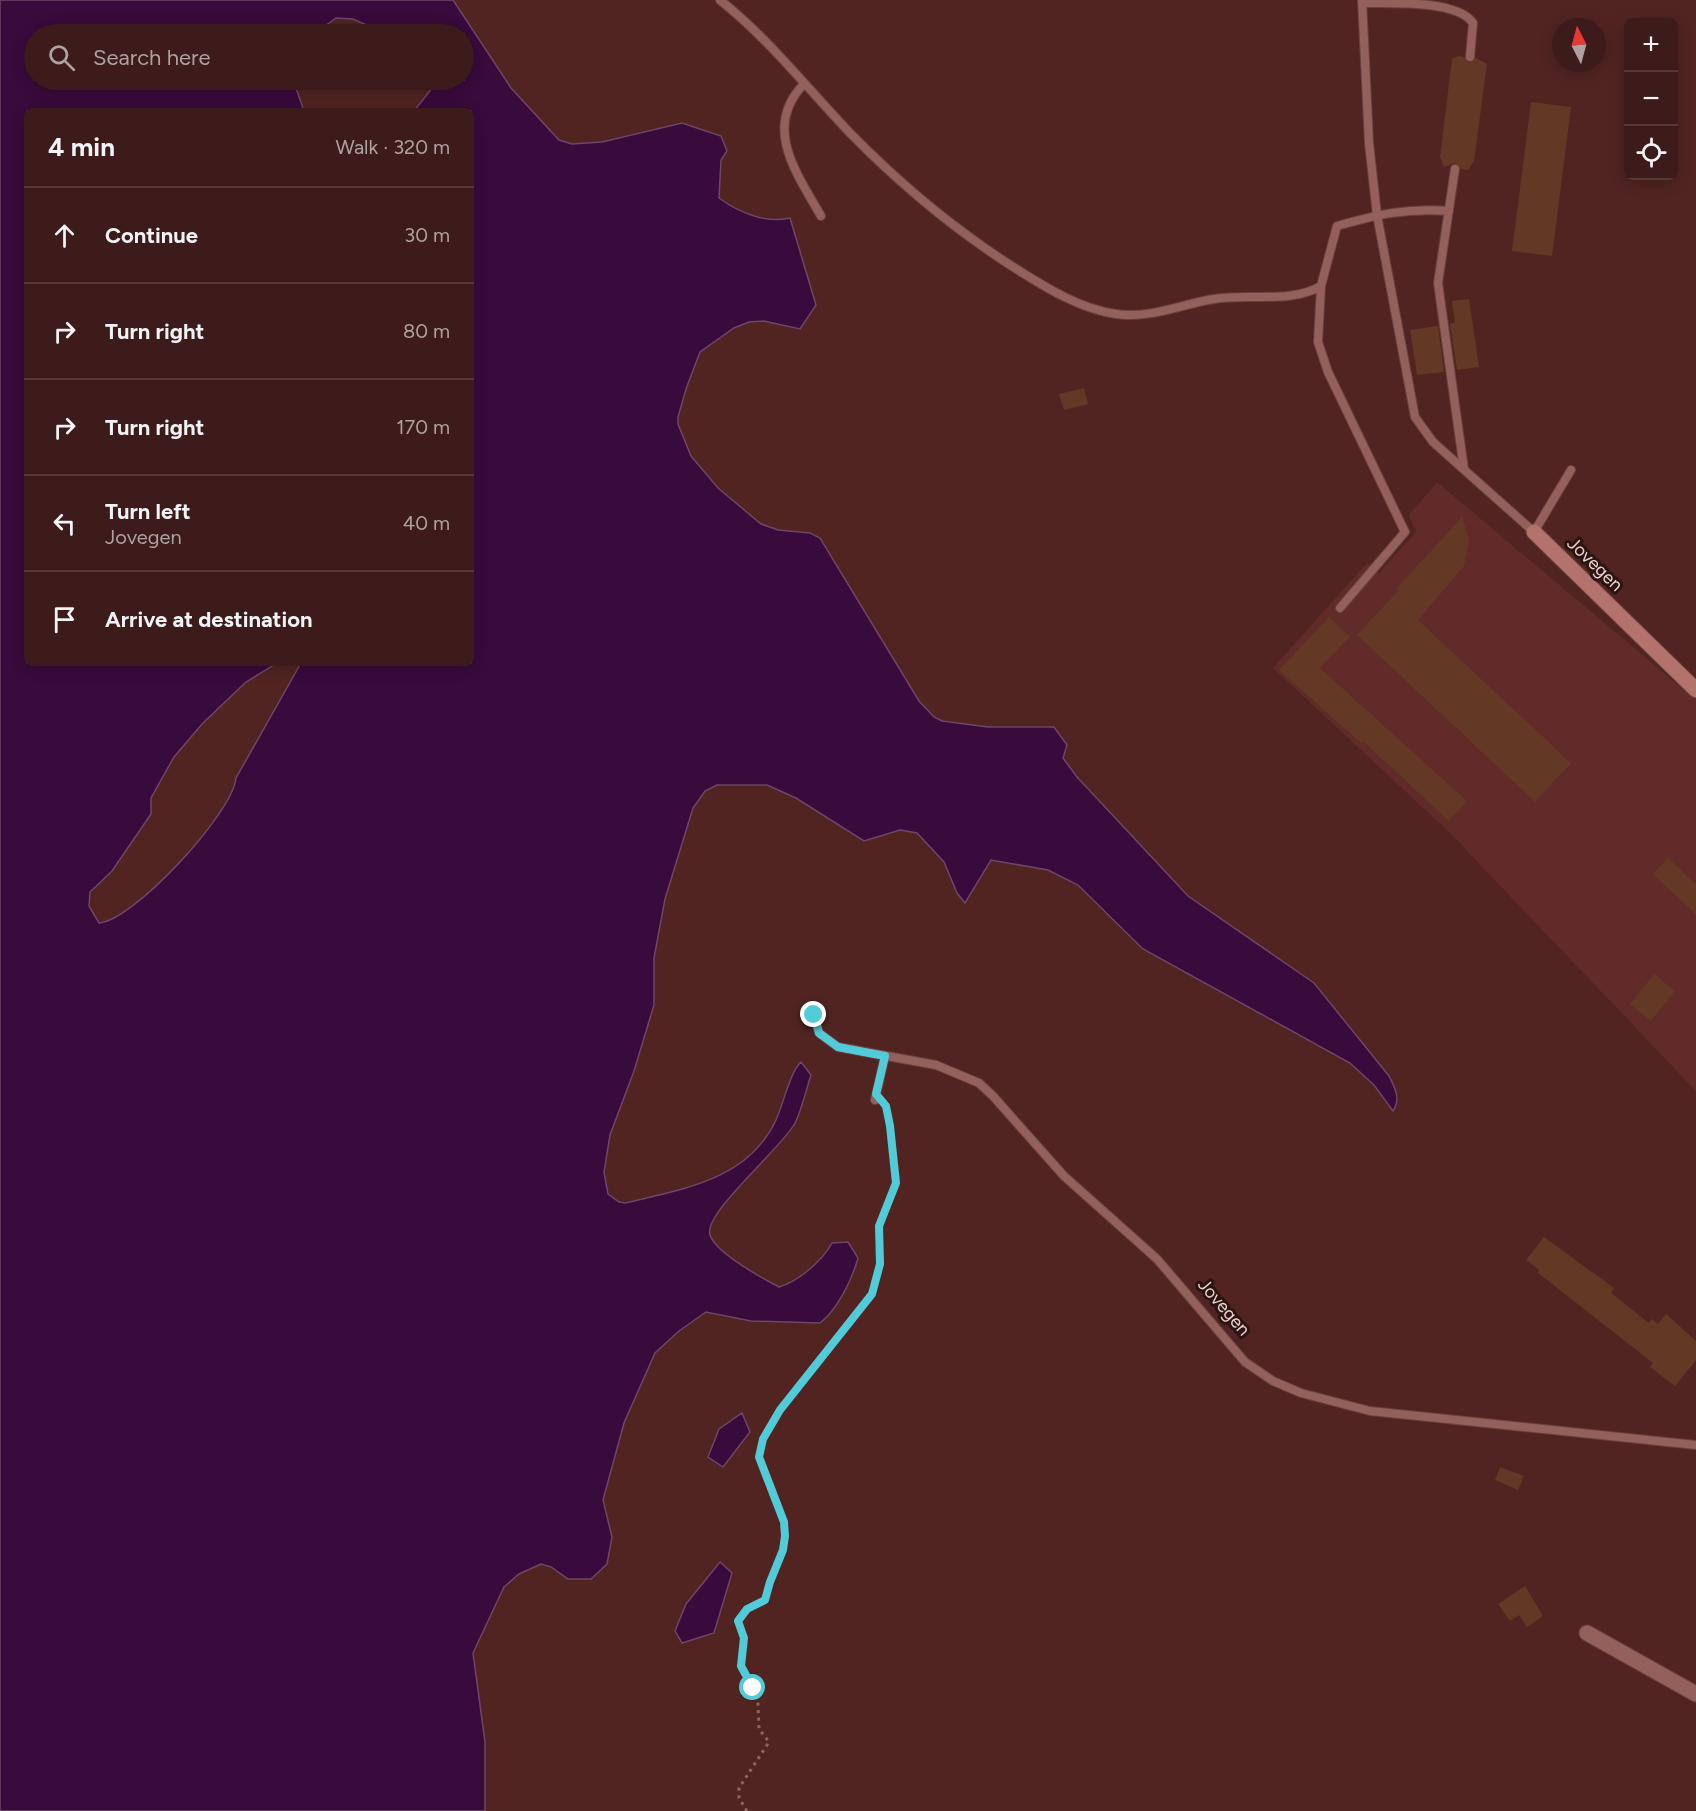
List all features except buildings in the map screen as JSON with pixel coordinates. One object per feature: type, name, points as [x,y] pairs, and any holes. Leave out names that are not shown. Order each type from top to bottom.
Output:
[{"type":"street","name":"Jovegen","points":[[1534,532],[1696,690]]},
{"type":"street","points":[[1587,1633],[1696,1694]]},
{"type":"lane","points":[[720,0],[748,23],[908,190],[982,248],[1043,286],[1087,307],[1131,315],[1170,310],[1214,299],[1306,295],[1321,286]]},
{"type":"lane","points":[[1362,2],[1435,3],[1454,6],[1463,11],[1473,23],[1470,57]]},
{"type":"lane","name":"Jovegen","points":[[1362,2],[1369,143],[1377,215],[1415,417],[1433,442],[1534,532]]},
{"type":"lane","points":[[804,84],[788,103],[784,134],[794,168],[821,216]]},
{"type":"lane","points":[[1455,169],[1438,283],[1464,469]]},
{"type":"lane","points":[[1340,608],[1405,532],[1328,372],[1318,342],[1321,286],[1337,226],[1377,215],[1413,209],[1449,211]]},
{"type":"lane","points":[[1534,532],[1571,470]]},
{"type":"lane","name":"Jovegen","points":[[814,1015],[819,1033],[838,1047],[936,1065],[979,1083],[1064,1176],[1157,1259],[1245,1362],[1273,1381],[1301,1393],[1370,1411],[1696,1445]]},
{"type":"lane","points":[[875,1097],[885,1056]]},
{"type":"path","points":[[747,1811],[739,1798],[739,1788],[756,1758],[769,1742],[759,1729],[758,1704],[753,1688],[741,1666],[744,1638],[738,1621],[747,1609],[765,1600],[783,1550],[785,1536],[784,1522],[759,1457],[759,1448],[780,1410],[872,1294],[880,1264],[879,1226],[896,1183],[886,1106],[875,1097]]},
{"type":"shaded area","points":[[0,0],[453,0],[469,24],[364,24],[353,19],[336,18],[328,24],[24,24],[24,90],[297,90],[303,108],[24,108],[24,666],[272,666],[246,682],[203,723],[174,757],[151,798],[151,814],[112,871],[90,892],[89,906],[99,923],[115,918],[134,904],[179,863],[200,839],[231,794],[236,778],[299,666],[474,666],[474,108],[416,108],[431,90],[474,90],[474,32],[511,88],[559,140],[572,144],[602,142],[682,123],[721,136],[727,151],[721,160],[719,198],[753,216],[771,219],[790,218],[816,305],[800,329],[764,321],[749,322],[734,328],[700,352],[678,417],[678,424],[691,456],[718,488],[761,524],[778,530],[810,533],[820,538],[919,701],[934,717],[942,721],[988,727],[1054,727],[1067,745],[1063,758],[1077,777],[1188,896],[1314,983],[1389,1076],[1395,1089],[1397,1102],[1393,1111],[1374,1085],[1350,1063],[1143,949],[1078,885],[1048,870],[991,860],[965,903],[957,893],[944,862],[917,833],[900,830],[864,841],[796,798],[767,785],[717,785],[705,791],[693,808],[665,899],[654,958],[654,1005],[634,1071],[610,1135],[604,1172],[608,1194],[619,1202],[625,1203],[691,1186],[731,1169],[749,1156],[764,1140],[776,1120],[790,1081],[801,1062],[811,1075],[795,1123],[730,1196],[711,1225],[710,1235],[730,1257],[779,1287],[809,1270],[832,1243],[848,1242],[858,1258],[848,1285],[838,1303],[820,1323],[751,1321],[706,1312],[679,1331],[655,1353],[624,1423],[603,1500],[612,1537],[607,1564],[591,1579],[568,1579],[551,1567],[541,1564],[519,1574],[504,1587],[473,1653],[485,1742],[485,1811],[0,1811]]},
{"type":"shaded area","points":[[1437,482],[1696,700],[1696,1091],[1449,832],[1273,668],[1367,563],[1379,573],[1416,532],[1409,515]]},
{"type":"shaded area","points":[[742,1413],[750,1432],[723,1467],[708,1457],[719,1429]]},
{"type":"shaded area","points":[[720,1562],[732,1573],[714,1633],[682,1643],[675,1631],[686,1604]]},
{"type":"route","points":[[753,1688],[741,1666],[744,1638],[738,1621],[743,1612],[765,1600],[769,1594],[770,1582],[783,1550],[785,1536],[784,1522],[759,1457],[759,1448],[780,1410],[872,1294],[880,1264],[879,1226],[896,1183],[886,1106],[876,1094],[885,1056],[838,1047],[819,1033],[814,1015]]}]
